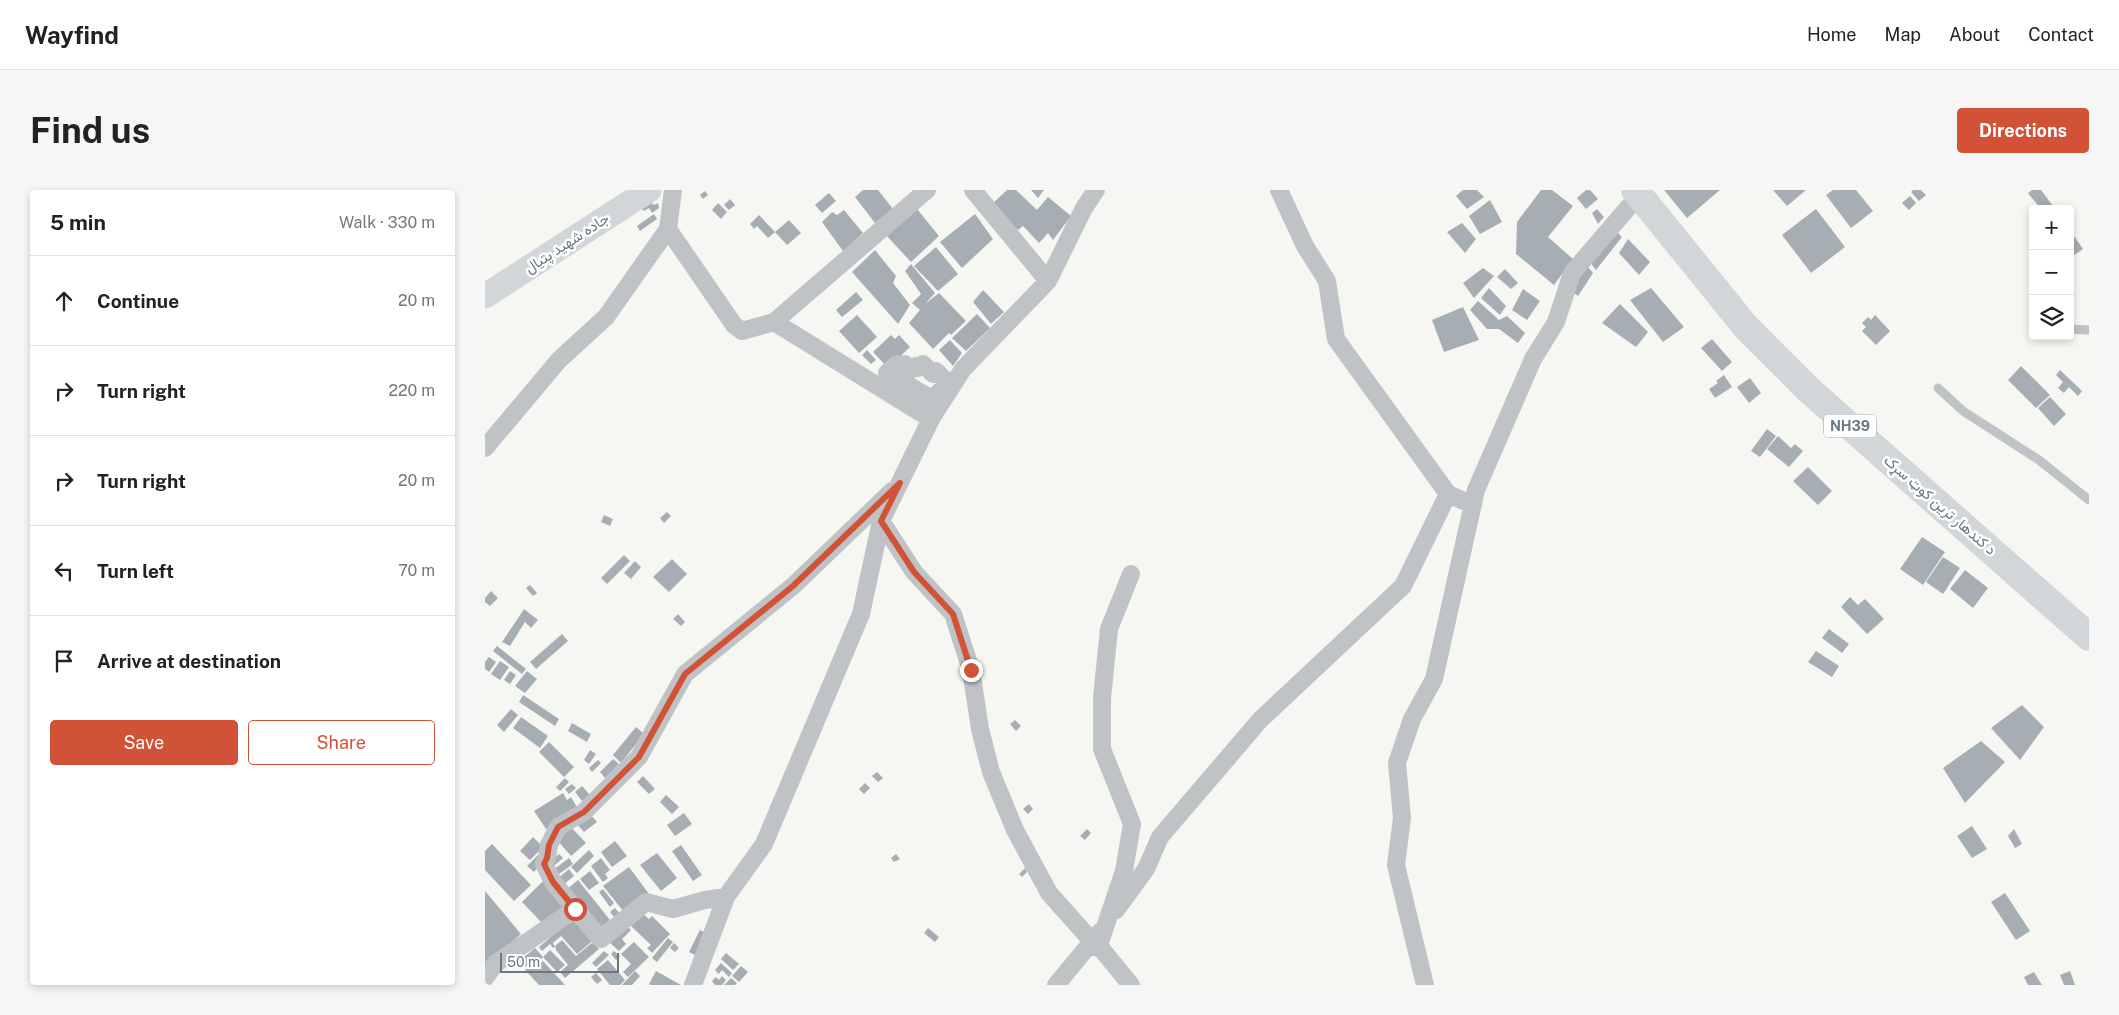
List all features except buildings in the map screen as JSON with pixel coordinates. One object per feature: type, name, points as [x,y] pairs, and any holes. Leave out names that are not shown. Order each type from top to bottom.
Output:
[{"type":"main road","name":"د کندهار ترين کوټ سړک","points":[[1637,192],[1746,327],[1809,390],[2089,637]]},
{"type":"street","name":"جاده شهید پتیال","points":[[485,296],[649,190]]},
{"type":"street","points":[[485,448],[559,360],[606,317],[668,229],[673,190]]},
{"type":"street","points":[[668,229],[737,329],[742,331],[774,322],[927,190]]},
{"type":"street","points":[[973,190],[1048,282]]},
{"type":"street","points":[[693,985],[726,897],[764,844],[861,614],[881,521],[931,419],[963,369],[1048,282],[1084,208],[1096,190]]},
{"type":"street","points":[[1279,190],[1305,246],[1327,281],[1336,339],[1448,494],[1473,505]]},
{"type":"street","points":[[1425,985],[1396,865],[1402,818],[1397,763],[1413,719],[1434,679],[1476,490],[1533,359],[1557,322],[1572,273],[1637,192]]},
{"type":"street","points":[[774,322],[931,419]]},
{"type":"street","points":[[726,897],[705,900],[673,909],[646,902],[601,939],[553,882],[544,864],[549,845],[558,827],[584,812],[639,757],[685,674],[793,586],[900,483]]},
{"type":"street","points":[[1056,985],[1094,940],[1146,869],[1160,837],[1259,720],[1403,586],[1448,494]]},
{"type":"street","points":[[881,521],[914,572],[953,614],[971,670],[980,729],[991,772],[1015,830],[1049,893],[1098,948],[1124,871],[1132,824],[1101,749],[1102,698],[1109,629],[1131,574]]},
{"type":"street","points":[[485,978],[495,964],[575,909]]},
{"type":"street","points":[[1094,940],[1131,985]]},
{"type":"lane","points":[[2074,329],[2089,330]]},
{"type":"lane","points":[[1938,388],[1963,411],[2039,460],[2089,500]]},
{"type":"route","points":[[575,909],[553,882],[544,864],[549,845],[558,827],[584,812],[639,757],[685,674],[793,586],[900,483],[881,521],[914,572],[953,614],[971,670]]}]
